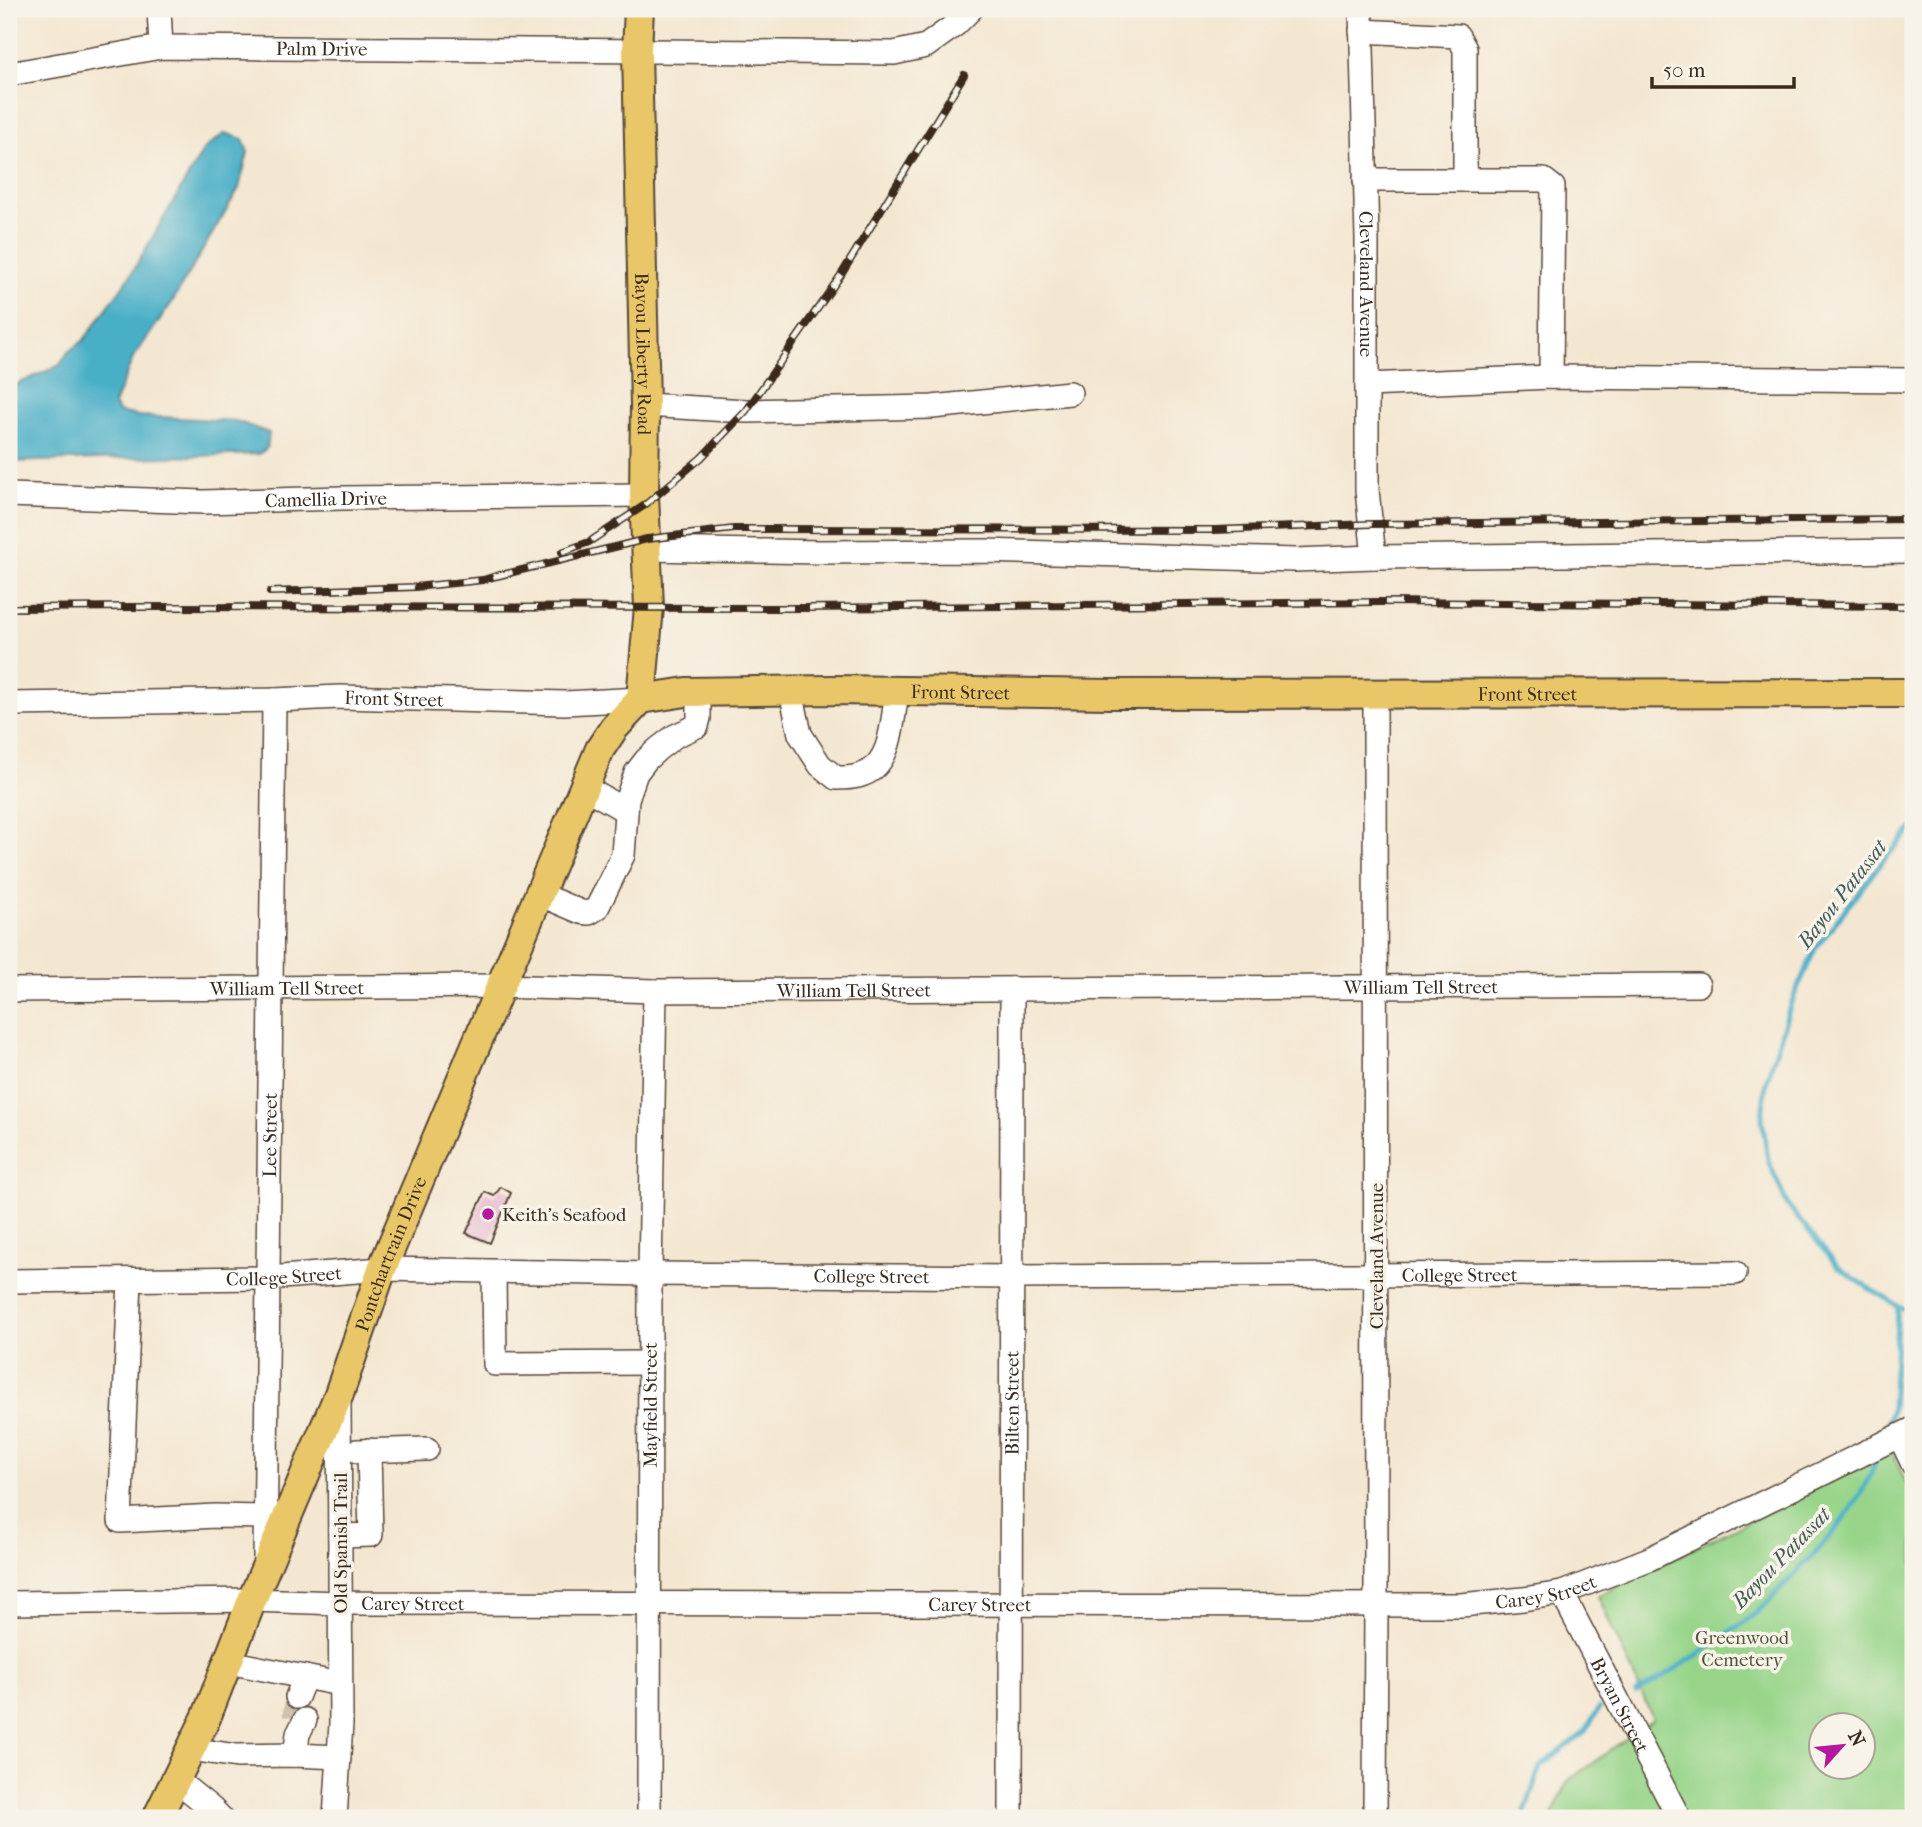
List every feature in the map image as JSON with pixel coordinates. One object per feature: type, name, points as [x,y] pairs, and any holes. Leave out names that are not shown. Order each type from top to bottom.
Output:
[{"type":"main road","name":"Bayou Liberty Road","points":[[639,9],[644,495],[649,607],[641,699]]},
{"type":"main road","name":"Front Street","points":[[641,699],[686,692],[791,691],[1375,695],[1913,693]]},
{"type":"main road","name":"Pontchartrain Drive","points":[[158,1818],[206,1718],[252,1600],[339,1394],[383,1269],[600,749],[614,728],[641,699]]},
{"type":"street","points":[[159,9],[161,47]]},
{"type":"street","name":"Palm Drive","points":[[11,80],[161,47],[894,53],[926,46],[955,25],[971,9]]},
{"type":"street","points":[[1361,20],[1458,36],[1465,49],[1465,180]]},
{"type":"street","name":"Cleveland Avenue","points":[[1361,20],[1367,490],[1374,556]]},
{"type":"street","points":[[1365,180],[1544,180],[1553,187],[1551,377]]},
{"type":"street","points":[[1367,385],[1551,377],[1913,380]]},
{"type":"street","points":[[645,405],[746,411],[932,407],[1070,393]]},
{"type":"street","name":"Camellia Drive","points":[[9,495],[203,502],[644,495]]},
{"type":"street","points":[[646,549],[984,551],[1295,560],[1374,556],[1913,551]]},
{"type":"street","points":[[791,691],[800,734],[820,765],[836,778],[860,776],[877,767],[888,746],[897,691]]},
{"type":"street","points":[[539,894],[581,912],[589,913],[597,908],[623,855],[627,799],[636,773],[646,760],[675,736],[699,724],[699,692]]},
{"type":"street","name":"Cleveland Avenue","points":[[1374,1818],[1377,1603],[1375,695]]},
{"type":"street","name":"Front Street","points":[[9,704],[340,697],[565,703],[641,699]]},
{"type":"street","name":"Lee Street","points":[[265,1570],[274,700]]},
{"type":"street","points":[[584,787],[626,811]]},
{"type":"street","name":"William Tell Street","points":[[9,990],[500,986],[655,991],[1698,985]]},
{"type":"street","name":"Bilten Street","points":[[1011,1818],[1012,989]]},
{"type":"street","name":"Mayfield Street","points":[[649,1818],[650,1274],[655,991]]},
{"type":"street","name":"College Street","points":[[9,1281],[269,1278],[383,1269],[1011,1277],[1735,1273]]},
{"type":"street","points":[[494,1272],[495,1364],[650,1363]]},
{"type":"street","points":[[130,1280],[120,1521],[215,1516],[265,1517]]},
{"type":"street","name":"Old Spanish Trail","points":[[335,1818],[341,1684],[339,1394]]},
{"type":"street","points":[[1903,1435],[1913,1464]]},
{"type":"street","name":"Carey Street","points":[[9,1603],[252,1600],[339,1603],[1461,1605],[1562,1593],[1649,1559],[1903,1435]]},
{"type":"street","points":[[340,1451],[427,1449]]},
{"type":"street","points":[[340,1536],[371,1535],[369,1450]]},
{"type":"street","name":"Bryan Street","points":[[1562,1593],[1679,1818]]},
{"type":"street","points":[[228,1662],[300,1715],[339,1757]]},
{"type":"street","points":[[191,1749],[237,1756],[300,1715],[341,1684]]},
{"type":"street","points":[[175,1779],[221,1818]]},
{"type":"green space","name":"Greenwood Cemetery","points":[[1891,1451],[1913,1497],[1913,1818],[1551,1818],[1568,1781],[1653,1719],[1598,1596]]},
{"type":"water","points":[[225,133],[243,139],[248,152],[239,188],[171,304],[133,358],[114,404],[118,412],[139,416],[236,421],[269,433],[267,448],[259,454],[9,462],[9,388],[60,365],[68,352],[83,341],[130,276],[204,149]]},
{"type":"building","name":"Keith's Seafood","points":[[501,1187],[511,1193],[490,1243],[466,1233],[485,1192],[494,1196]]},
{"type":"waterway","name":"Bayou Patassat","points":[[1913,828],[1881,863],[1815,949],[1791,1003],[1766,1083],[1762,1118],[1768,1160],[1788,1206],[1838,1267],[1898,1306],[1913,1312]]},
{"type":"waterway","name":"Bayou Patassat","points":[[1884,1435],[1892,1408],[1898,1306]]},
{"type":"waterway","name":"Bayou Patassat","points":[[1636,1693],[1712,1645],[1765,1605],[1842,1522],[1863,1490],[1878,1454]]},
{"type":"waterway","name":"Bayou Patassat","points":[[1523,1818],[1540,1767],[1584,1733],[1599,1708]]},
{"type":"tunnel","points":[[294,1718],[297,1697]]},
{"type":"railway","points":[[562,552],[589,542],[645,505],[701,458],[746,411],[841,275],[964,75]]},
{"type":"railway","points":[[497,576],[647,539],[734,529],[1215,530],[1371,524],[1913,519]]},
{"type":"railway","points":[[270,592],[415,587],[483,580],[503,574]]},
{"type":"railway","points":[[9,608],[802,608],[1381,602],[1913,606]]},
{"type":"place","name":"Keith's Seafood","points":[[488,1214]]}]
